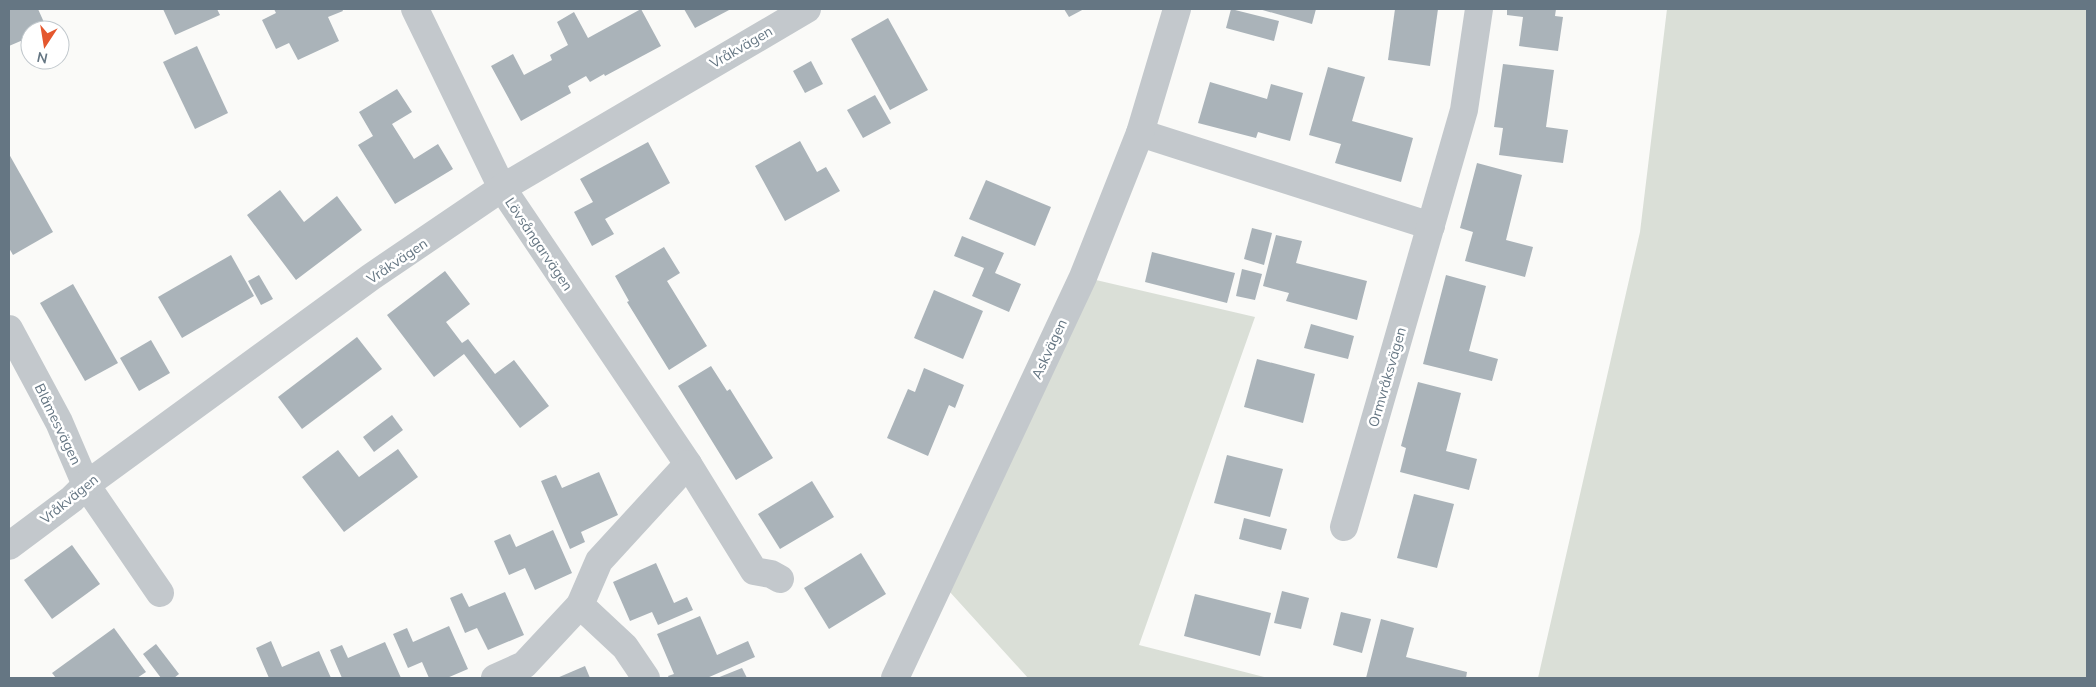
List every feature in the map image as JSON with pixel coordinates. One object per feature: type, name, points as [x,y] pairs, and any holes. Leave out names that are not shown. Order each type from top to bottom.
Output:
[{"type":"street","name":"Lövsångarvägen","points":[[416,9],[502,188],[688,464],[754,571],[771,574],[780,579]]},
{"type":"street","name":"Vråkvägen","points":[[9,546],[72,500],[86,484],[371,278],[502,188],[807,9]]},
{"type":"street","name":"Askvägen","points":[[895,678],[1083,277],[1140,133],[1177,9]]},
{"type":"street","name":"Ormvråksvägen","points":[[1344,527],[1464,110],[1479,9]]},
{"type":"street","points":[[1140,133],[1431,226]]},
{"type":"street","name":"Blåmesvägen","points":[[9,329],[59,422],[86,484],[160,593]]},
{"type":"street","points":[[495,678],[524,665],[580,605],[598,561],[688,464]]},
{"type":"street","points":[[580,605],[625,647],[646,678]]},
{"type":"shaded area","points":[[1667,9],[2087,9],[2087,678],[1538,678],[1640,232]]},
{"type":"shaded area","points":[[1083,277],[1255,317],[1139,645],[1268,678],[1028,678],[939,580]]},
{"type":"building","points":[[9,9],[38,9],[43,20],[20,20],[20,41],[9,46]]},
{"type":"building","points":[[163,9],[217,9],[220,15],[175,35]]},
{"type":"building","points":[[274,9],[342,9],[343,11],[328,17],[339,41],[298,60],[289,43],[276,49],[262,20],[276,13]]},
{"type":"building","points":[[641,9],[661,46],[590,82],[586,76],[568,86],[571,93],[521,121],[491,66],[513,54],[524,75],[552,60],[550,55],[568,45],[557,22],[574,12],[588,38]]},
{"type":"building","points":[[684,9],[731,9],[695,28]]},
{"type":"building","points":[[1064,9],[1084,9],[1069,17]]},
{"type":"building","points":[[1231,9],[1279,21],[1274,41],[1226,28]]},
{"type":"building","points":[[1259,9],[1316,9],[1312,24]]},
{"type":"building","points":[[1395,9],[1438,9],[1430,66],[1388,60]]},
{"type":"building","points":[[1507,9],[1556,9],[1555,16],[1563,17],[1558,51],[1519,46],[1523,17],[1507,15]]},
{"type":"building","points":[[888,18],[928,90],[890,110],[851,39]]},
{"type":"building","points":[[197,46],[228,113],[195,129],[163,62]]},
{"type":"building","points":[[811,61],[823,84],[805,93],[793,71]]},
{"type":"building","points":[[1503,64],[1554,70],[1546,127],[1568,130],[1563,163],[1499,155],[1503,128],[1494,127]]},
{"type":"building","points":[[1328,67],[1365,77],[1352,121],[1413,138],[1401,182],[1335,163],[1341,144],[1309,135]]},
{"type":"building","points":[[1210,82],[1267,99],[1271,84],[1303,93],[1290,141],[1258,132],[1256,138],[1198,123]]},
{"type":"building","points":[[397,89],[412,112],[392,124],[414,159],[438,144],[453,169],[395,204],[358,145],[373,136],[359,112]]},
{"type":"building","points":[[875,95],[891,123],[863,138],[847,110]]},
{"type":"building","points":[[800,141],[817,172],[826,167],[840,191],[785,221],[755,166]]},
{"type":"building","points":[[648,142],[670,183],[605,219],[614,234],[592,246],[574,212],[593,202],[580,179]]},
{"type":"building","points":[[9,154],[53,232],[13,255],[9,248]]},
{"type":"building","points":[[1477,163],[1522,175],[1506,240],[1533,247],[1525,277],[1465,261],[1473,232],[1460,228]]},
{"type":"building","points":[[986,180],[1051,207],[1035,246],[969,219]]},
{"type":"building","points":[[280,190],[304,222],[337,196],[362,230],[296,280],[247,215]]},
{"type":"building","points":[[1252,228],[1272,233],[1264,265],[1244,259]]},
{"type":"building","points":[[1276,235],[1302,241],[1296,263],[1367,281],[1357,320],[1286,301],[1289,293],[1263,286]]},
{"type":"building","points":[[962,236],[1004,253],[995,273],[1021,284],[1009,312],[972,296],[984,268],[954,256]]},
{"type":"building","points":[[664,247],[680,273],[667,281],[707,346],[669,370],[627,302],[629,301],[615,276]]},
{"type":"building","points":[[1152,252],[1235,273],[1227,303],[1145,282]]},
{"type":"building","points":[[231,255],[254,296],[182,338],[158,297]]},
{"type":"building","points":[[1242,269],[1262,274],[1255,300],[1236,296]]},
{"type":"building","points":[[445,271],[470,304],[446,322],[462,343],[468,339],[495,374],[514,360],[549,406],[520,428],[464,354],[434,377],[387,315]]},
{"type":"building","points":[[259,275],[273,299],[261,305],[248,281]]},
{"type":"building","points":[[1446,275],[1486,286],[1469,351],[1498,359],[1492,381],[1423,364]]},
{"type":"building","points":[[73,284],[118,363],[85,381],[40,303]]},
{"type":"building","points":[[934,290],[983,311],[963,359],[914,338]]},
{"type":"building","points":[[1311,324],[1354,336],[1348,359],[1304,348]]},
{"type":"building","points":[[357,337],[382,369],[302,429],[278,397]]},
{"type":"building","points":[[151,340],[170,373],[139,391],[120,358]]},
{"type":"building","points":[[1257,359],[1315,374],[1303,423],[1244,407]]},
{"type":"building","points":[[711,366],[727,391],[730,389],[773,458],[736,480],[678,386]]},
{"type":"building","points":[[924,368],[964,385],[955,408],[949,405],[928,456],[887,438],[908,389],[915,392]]},
{"type":"building","points":[[1418,382],[1461,393],[1446,451],[1477,459],[1469,490],[1400,472],[1406,448],[1401,446]]},
{"type":"building","points":[[392,415],[403,430],[374,452],[363,437]]},
{"type":"building","points":[[398,449],[418,477],[344,532],[302,477],[338,450],[359,477]]},
{"type":"building","points":[[1227,455],[1283,469],[1270,517],[1214,503]]},
{"type":"building","points":[[599,472],[618,515],[581,532],[585,542],[570,549],[541,481],[556,475],[562,488]]},
{"type":"building","points":[[812,481],[834,517],[780,549],[758,514]]},
{"type":"building","points":[[1414,494],[1454,504],[1437,568],[1397,558]]},
{"type":"building","points":[[1244,518],[1287,529],[1281,550],[1239,539]]},
{"type":"building","points":[[553,530],[572,573],[535,590],[525,568],[509,575],[494,541],[510,534],[516,547]]},
{"type":"building","points":[[72,545],[100,584],[52,619],[24,580]]},
{"type":"building","points":[[861,553],[886,594],[829,629],[804,588]]},
{"type":"building","points":[[656,563],[674,603],[687,597],[693,610],[658,625],[652,612],[630,621],[613,582]]},
{"type":"building","points":[[1282,591],[1309,598],[1301,629],[1274,623]]},
{"type":"building","points":[[505,592],[524,635],[488,650],[477,628],[465,633],[450,598],[462,593],[469,607]]},
{"type":"building","points":[[1195,594],[1271,613],[1260,656],[1184,636]]},
{"type":"building","points":[[1341,612],[1371,619],[1362,653],[1333,645]]},
{"type":"building","points":[[700,616],[717,655],[748,641],[755,657],[707,678],[669,678],[668,676],[674,674],[657,634]]},
{"type":"building","points":[[1381,619],[1414,628],[1406,657],[1467,672],[1466,678],[1366,678]]},
{"type":"building","points":[[449,626],[468,669],[447,678],[429,678],[422,662],[408,668],[393,634],[407,628],[413,642]]},
{"type":"building","points":[[114,628],[146,672],[137,678],[56,678],[52,673]]},
{"type":"building","points":[[271,641],[282,667],[319,651],[331,678],[269,678],[256,648]]},
{"type":"building","points":[[385,642],[401,678],[342,678],[330,650],[342,645],[348,658]]},
{"type":"building","points":[[156,644],[179,674],[174,678],[161,678],[143,654]]},
{"type":"building","points":[[585,666],[590,678],[557,678]]},
{"type":"building","points":[[742,668],[747,678],[717,678]]}]
